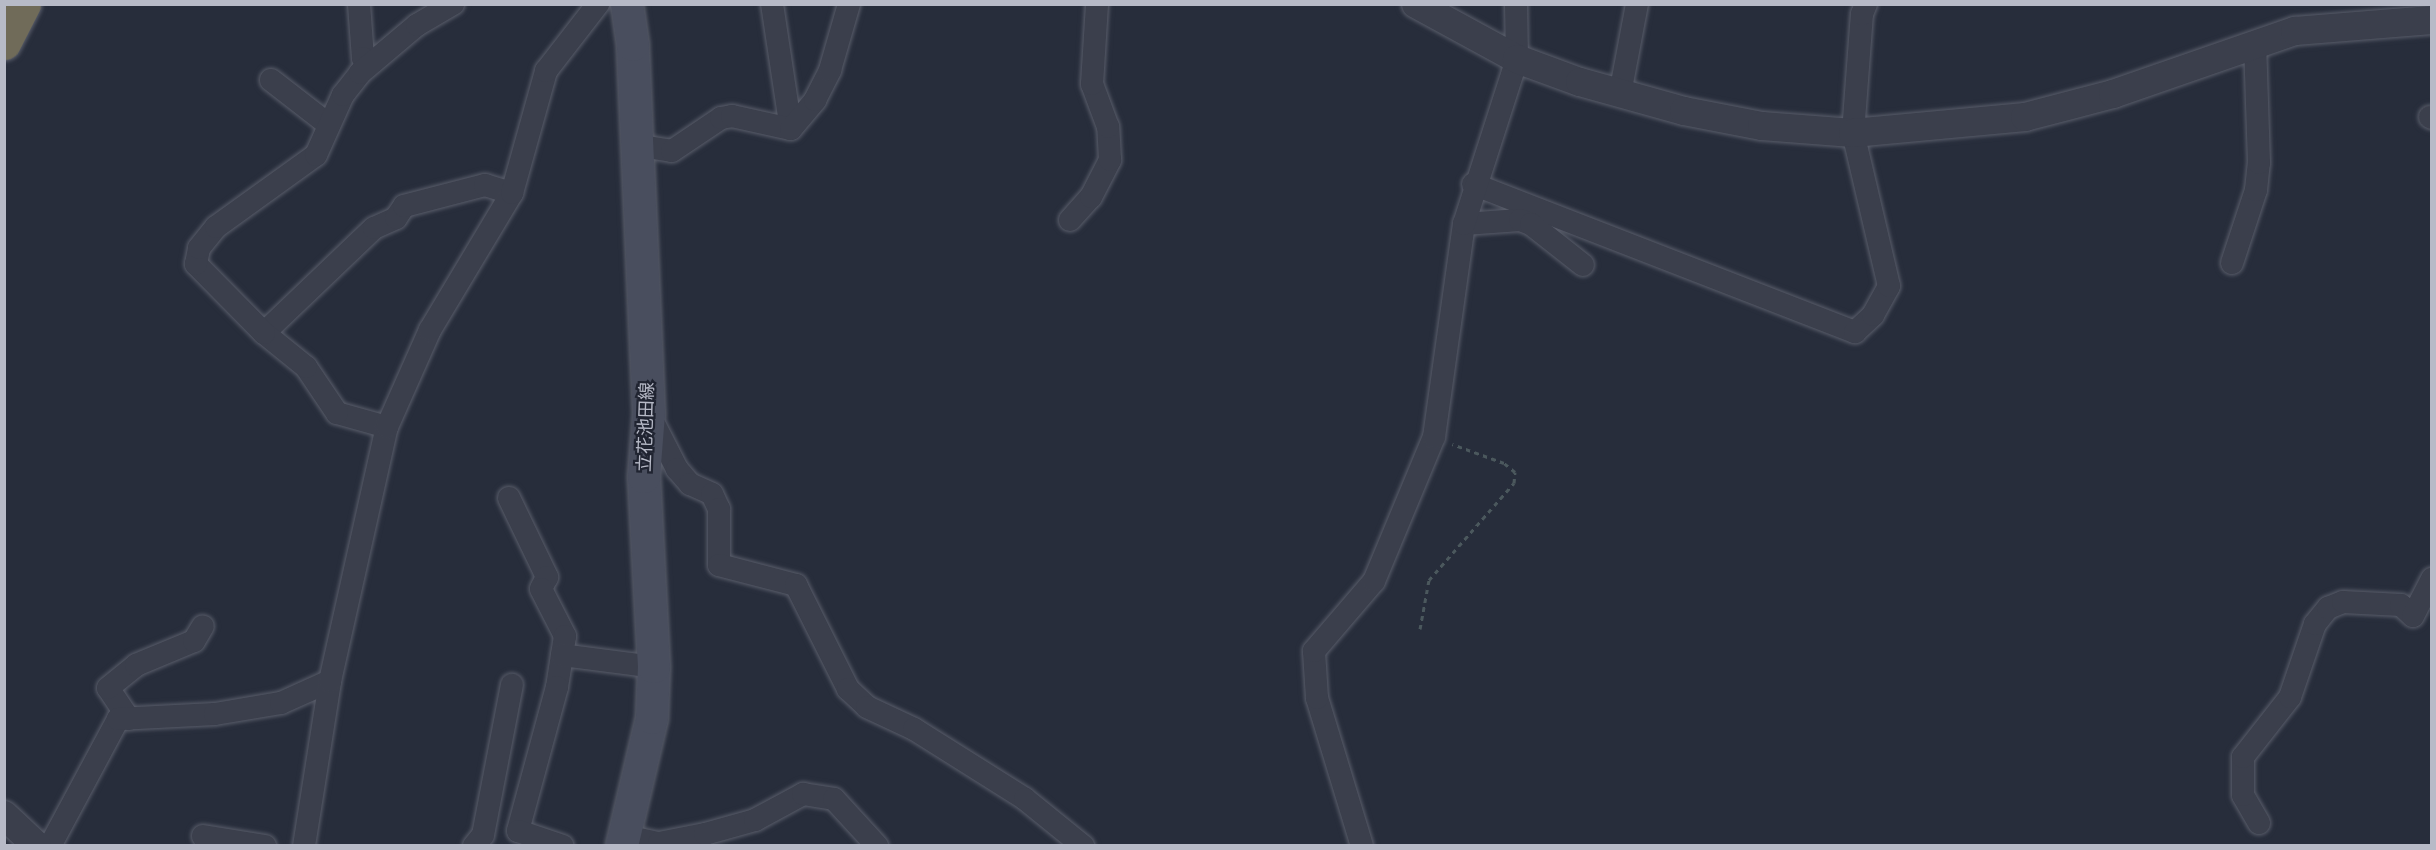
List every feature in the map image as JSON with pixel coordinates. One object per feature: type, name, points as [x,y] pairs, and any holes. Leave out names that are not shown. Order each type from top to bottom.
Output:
[{"type":"highway","points":[[4,44],[24,4]]},
{"type":"main road","name":"立花池田線","points":[[624,841],[652,718],[654,667],[644,477],[649,414],[635,145],[633,45],[627,4]]},
{"type":"street","points":[[359,4],[363,58],[372,62]]},
{"type":"street","points":[[387,427],[337,413],[306,367],[264,333],[196,264],[199,248],[216,227],[316,154],[343,95],[372,62],[417,25],[453,4]]},
{"type":"street","points":[[304,846],[330,681],[387,427],[430,330],[512,193],[546,71],[598,4]]},
{"type":"street","points":[[772,4],[791,129]]},
{"type":"street","points":[[791,129],[815,100],[830,70],[849,4]]},
{"type":"street","points":[[1070,220],[1091,197],[1110,160],[1108,127],[1092,84],[1097,4]]},
{"type":"street","points":[[1416,4],[1517,59],[1620,94],[1762,126],[1853,133],[2025,117],[2114,94],[2255,43],[2335,24],[2432,20]]},
{"type":"street","points":[[1362,846],[1317,698],[1314,651],[1374,581],[1434,437],[1464,224],[1473,184],[1517,59],[1516,4]]},
{"type":"street","points":[[1620,94],[1636,4]]},
{"type":"street","points":[[1473,184],[1855,332],[1873,315],[1889,286],[1853,133],[1862,14],[1866,4]]},
{"type":"street","points":[[2232,263],[2259,163],[2255,43]]},
{"type":"street","points":[[271,80],[329,125]]},
{"type":"street","points":[[635,145],[672,151],[721,118],[732,116],[791,129]]},
{"type":"street","points":[[264,333],[374,228],[396,218],[404,206],[485,185],[512,193]]},
{"type":"street","points":[[1464,224],[1520,220],[1531,224],[1583,265]]},
{"type":"street","points":[[649,414],[677,469],[690,484],[712,494],[719,509],[718,565],[796,585],[848,688],[867,707],[914,729],[1025,799],[1083,846]]},
{"type":"street","points":[[508,498],[547,577],[541,589],[565,636],[534,773],[518,831],[563,846]]},
{"type":"street","points":[[2259,823],[2243,795],[2243,756],[2290,697],[2315,624],[2328,608],[2343,602],[2401,605],[2414,616],[2432,579]]},
{"type":"street","points":[[129,719],[108,688],[136,665],[194,640],[202,626]]},
{"type":"street","points":[[562,655],[654,667]]},
{"type":"street","points":[[50,846],[118,719],[215,714],[281,703],[330,681]]},
{"type":"street","points":[[474,846],[483,835],[512,685]]},
{"type":"street","points":[[497,762],[534,773]]},
{"type":"street","points":[[624,841],[659,843],[705,834],[755,820],[803,794],[834,799],[878,846]]},
{"type":"street","points":[[4,815],[37,846]]},
{"type":"street","points":[[203,836],[265,846]]},
{"type":"path","points":[[1420,629],[1429,580],[1514,483],[1515,472],[1434,437]]}]
